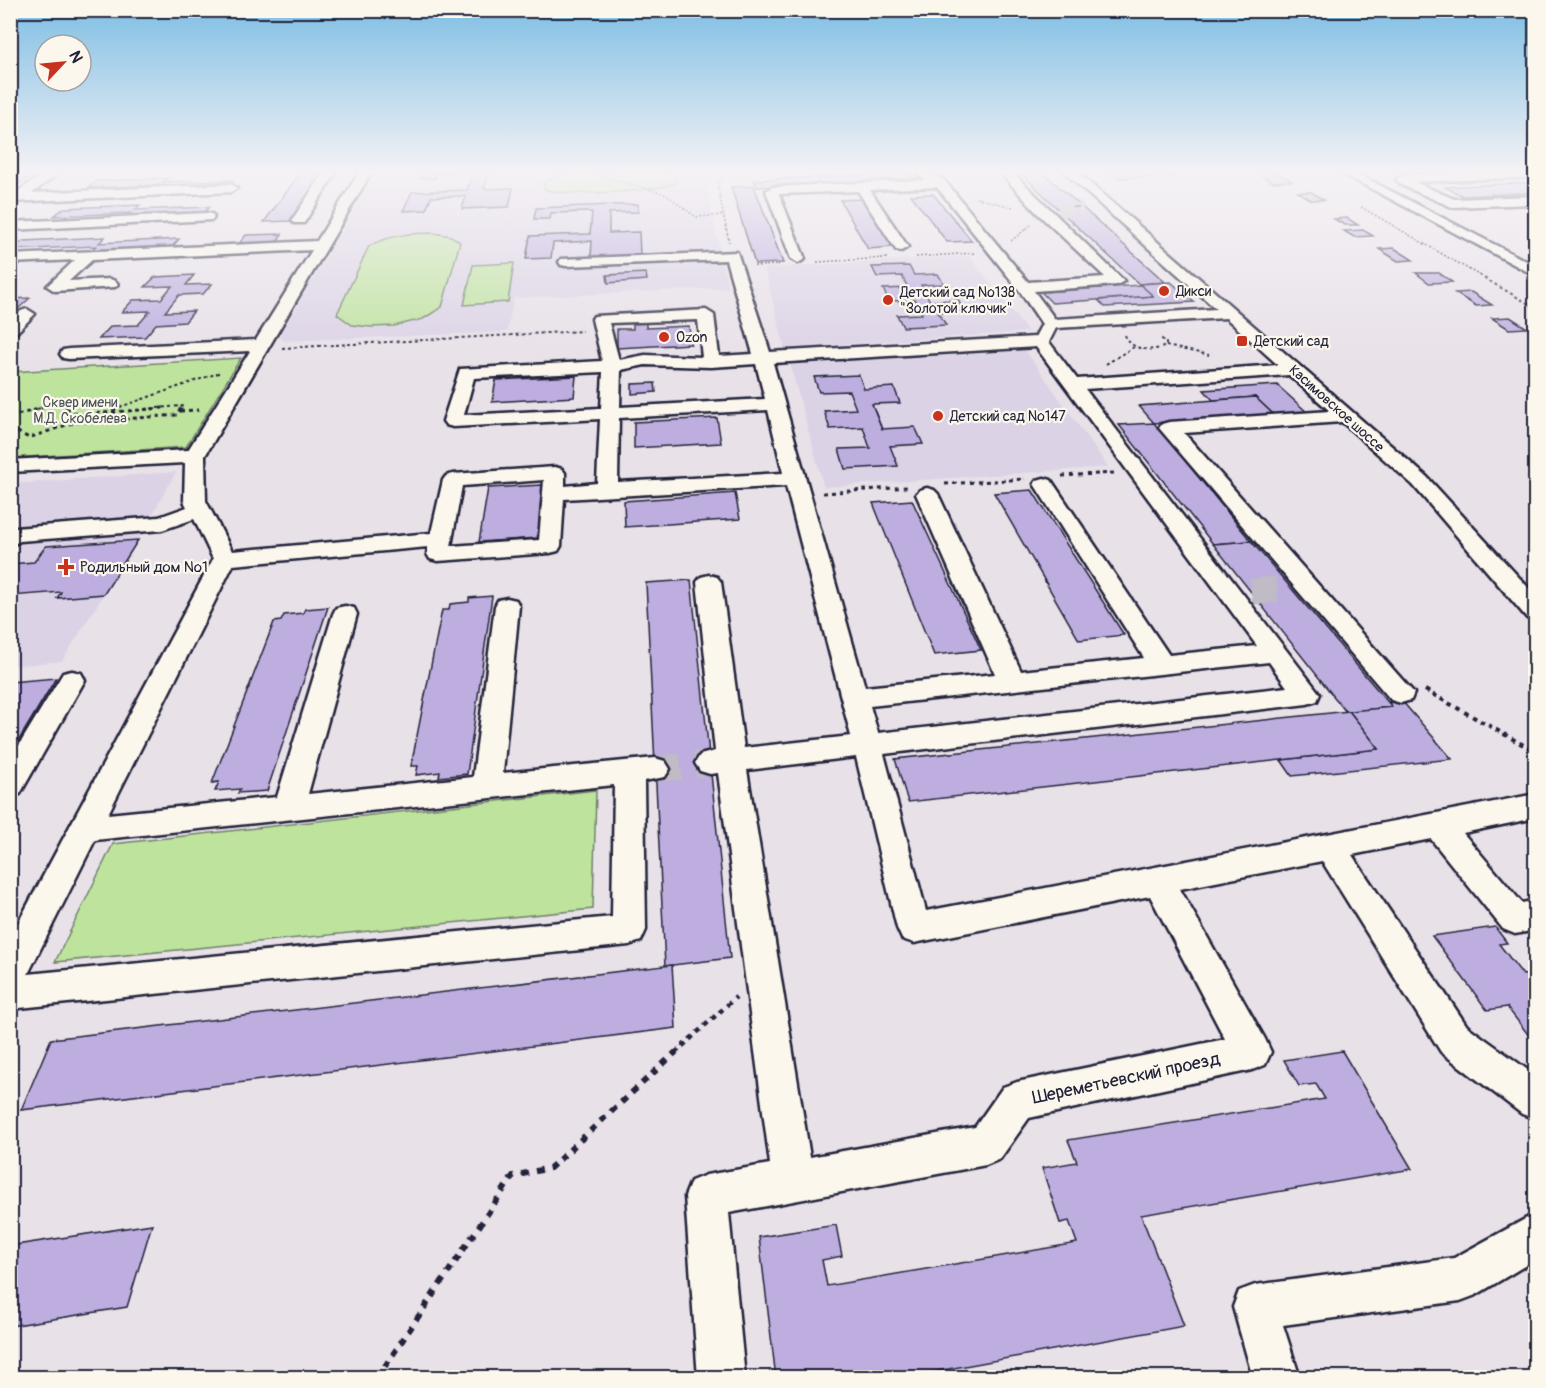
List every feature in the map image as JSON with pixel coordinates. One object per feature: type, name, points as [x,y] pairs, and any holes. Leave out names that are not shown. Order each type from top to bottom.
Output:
[{"type":"street","points":[[225,559],[195,501],[195,456],[328,236]]},
{"type":"street","points":[[789,236],[799,262]]},
{"type":"street","points":[[894,236],[904,252]]},
{"type":"street","points":[[982,236],[1024,287],[1050,324]]},
{"type":"street","points":[[1024,287],[1117,281],[1073,236]]},
{"type":"street","points":[[1121,236],[1141,254]]},
{"type":"street","name":"Касимовское шоссе","points":[[1141,236],[1221,313],[1293,369],[1420,481],[1536,612]]},
{"type":"street","points":[[1468,236],[1536,272]]},
{"type":"street","points":[[10,258],[323,244]]},
{"type":"street","points":[[90,254],[55,286],[110,284]]},
{"type":"street","points":[[566,262],[734,261],[776,404],[914,928],[1536,807]]},
{"type":"street","points":[[1166,277],[1177,282],[1221,313]]},
{"type":"street","points":[[1050,324],[1221,313]]},
{"type":"street","points":[[10,330],[27,314]]},
{"type":"street","points":[[607,489],[612,366],[600,319],[706,315],[711,362]]},
{"type":"street","points":[[1041,342],[1050,324]]},
{"type":"street","points":[[776,404],[453,421],[466,373],[612,366],[645,360],[711,362],[1041,342]]},
{"type":"street","points":[[721,762],[1307,694],[1275,653],[1240,593],[1135,471],[1041,342]]},
{"type":"street","points":[[69,354],[258,352]]},
{"type":"street","points":[[1072,385],[1293,369]]},
{"type":"street","points":[[1346,416],[1169,428],[1299,587],[1401,693]]},
{"type":"street","points":[[10,466],[195,456]]},
{"type":"street","points":[[555,473],[554,493],[550,546],[438,554],[453,480],[555,473]]},
{"type":"street","points":[[1042,480],[1162,665]]},
{"type":"street","points":[[554,493],[607,489],[796,487]]},
{"type":"street","points":[[925,488],[1012,681]]},
{"type":"street","points":[[10,539],[14,535],[162,523],[200,510]]},
{"type":"street","points":[[225,559],[441,538]]},
{"type":"street","points":[[10,974],[225,559]]},
{"type":"street","points":[[709,582],[721,762],[763,972],[793,1180],[706,1196],[722,1377]]},
{"type":"street","points":[[487,787],[507,606]]},
{"type":"street","points":[[289,807],[345,614]]},
{"type":"street","points":[[854,698],[1275,653]]},
{"type":"street","points":[[10,786],[72,680]]},
{"type":"street","points":[[10,992],[629,930],[642,770],[85,829]]},
{"type":"street","points":[[1438,825],[1515,919],[1536,915]]},
{"type":"street","points":[[1329,846],[1454,1039],[1536,1100]]},
{"type":"street","name":"Шереметьевский проезд","points":[[793,1180],[986,1144],[1017,1101],[1252,1052],[1158,880]]},
{"type":"street","points":[[1277,1377],[1255,1307],[1460,1279],[1536,1234]]},
{"type":"path","points":[[729,236],[734,261],[799,262],[886,258]]},
{"type":"path","points":[[904,252],[995,252],[1016,236]]},
{"type":"path","points":[[1411,236],[1536,308]]},
{"type":"path","points":[[105,412],[258,352],[602,330]]},
{"type":"path","points":[[10,417],[58,403],[79,415],[182,406],[177,416],[72,423],[29,438],[10,429]]},
{"type":"path","points":[[113,420],[118,412]]},
{"type":"path","points":[[72,423],[79,415]]},
{"type":"path","points":[[10,423],[16,417]]},
{"type":"path","points":[[796,487],[925,488],[1135,471]]},
{"type":"path","points":[[1401,693],[1424,689],[1536,752]]},
{"type":"path","points":[[377,1377],[513,1176],[550,1168],[763,972]]},
{"type":"shaded area","points":[[338,236],[717,236],[728,288],[514,298],[507,332],[284,341],[279,337]]},
{"type":"shaded area","name":"Детский сад №138 \"Золотой ключик\"","points":[[969,256],[1028,332],[785,348],[764,268]]},
{"type":"shaded area","name":"Детский сад №147","points":[[1025,350],[1108,467],[824,487],[790,364]]},
{"type":"shaded area","name":"Родильный дом №1","points":[[176,472],[138,540],[62,661],[11,666],[11,484]]},
{"type":"green space","points":[[398,236],[450,236],[460,242],[442,307],[423,319],[394,326],[352,325],[337,314],[369,246]]},
{"type":"green space","points":[[514,263],[508,302],[464,305],[473,265]]},
{"type":"green space","name":"Сквер имени М.Д. Скобелева","points":[[241,358],[186,447],[11,458],[11,372]]},
{"type":"green space","points":[[596,790],[593,909],[55,962],[113,844]]},
{"type":"building","points":[[245,236],[281,236],[275,244],[238,245]]},
{"type":"building","points":[[530,236],[639,236],[640,255],[591,257],[592,241],[553,243],[551,258],[526,259]]},
{"type":"building","points":[[746,236],[773,236],[783,263],[755,264]]},
{"type":"building","points":[[860,236],[886,236],[893,247],[868,249]]},
{"type":"building","points":[[942,236],[968,236],[972,241],[947,242]]},
{"type":"building","points":[[1087,236],[1114,236],[1165,282],[1139,284]]},
{"type":"building","points":[[105,237],[99,243],[179,239],[171,248],[89,252],[96,246],[12,250],[23,241]]},
{"type":"building","points":[[1394,248],[1413,260],[1398,261],[1379,249]]},
{"type":"building","points":[[909,266],[914,275],[938,274],[944,284],[921,285],[930,301],[958,300],[964,311],[938,312],[946,325],[903,327],[897,315],[922,314],[915,300],[889,301],[883,289],[908,288],[902,276],[877,277],[872,267]]},
{"type":"building","points":[[646,273],[647,280],[608,283],[607,275]]},
{"type":"building","points":[[1416,273],[1439,273],[1452,282],[1429,283]]},
{"type":"building","points":[[194,275],[186,285],[212,284],[203,294],[179,295],[165,312],[194,311],[185,322],[156,324],[145,337],[99,339],[111,326],[138,325],[150,311],[122,312],[133,300],[161,299],[172,286],[145,287],[155,277]]},
{"type":"building","name":"Дикси","points":[[1171,282],[1194,302],[1105,307],[1098,300],[1153,296],[1139,284]]},
{"type":"building","points":[[1141,285],[1153,296],[1052,303],[1041,292]]},
{"type":"building","points":[[1471,292],[1492,305],[1476,306],[1455,293]]},
{"type":"building","points":[[30,298],[11,315],[10,315],[10,299]]},
{"type":"building","points":[[1510,317],[1527,328],[1509,329],[1492,318]]},
{"type":"building","points":[[646,322],[646,328],[689,326],[691,344],[617,348],[617,329],[633,329],[633,323]]},
{"type":"building","points":[[859,375],[864,389],[894,387],[900,403],[872,404],[882,429],[915,427],[923,444],[890,446],[898,466],[845,469],[839,449],[870,448],[863,427],[830,429],[824,411],[856,409],[849,391],[819,392],[814,377]]},
{"type":"building","points":[[576,376],[574,397],[492,402],[496,380]]},
{"type":"building","points":[[655,383],[656,392],[632,394],[632,384]]},
{"type":"building","points":[[1277,385],[1307,412],[1273,414],[1255,397],[1213,400],[1204,390]]},
{"type":"building","points":[[1255,397],[1273,414],[1154,423],[1139,406]]},
{"type":"building","points":[[717,418],[721,443],[634,448],[634,422]]},
{"type":"building","points":[[1154,423],[1251,541],[1213,544],[1119,425]]},
{"type":"building","points":[[542,485],[538,538],[479,542],[488,488]]},
{"type":"building","points":[[1032,490],[1124,635],[1079,640],[994,493]]},
{"type":"building","points":[[735,493],[740,519],[625,527],[624,501]]},
{"type":"building","points":[[912,500],[981,650],[934,655],[873,503]]},
{"type":"building","name":"Родильный дом №1","points":[[138,540],[104,594],[57,598],[61,592],[10,596],[10,564],[34,562],[46,546]]},
{"type":"building","points":[[1251,541],[1392,707],[1346,712],[1213,544]]},
{"type":"building","points":[[691,580],[730,958],[665,966],[646,583]]},
{"type":"building","points":[[492,596],[467,774],[439,777],[440,772],[416,775],[418,766],[411,766],[442,610],[449,610],[450,604],[469,602],[469,598]]},
{"type":"building","points":[[328,607],[267,791],[238,793],[240,789],[215,791],[219,782],[212,783],[274,622],[281,621],[284,615],[303,613],[305,609]]},
{"type":"building","points":[[56,678],[10,755],[10,682]]},
{"type":"building","points":[[1402,701],[1452,759],[1292,776],[1281,760],[1379,749],[1349,711],[1392,707],[1389,702]]},
{"type":"building","points":[[1349,711],[1379,749],[908,802],[895,759]]},
{"type":"building","points":[[1495,927],[1507,943],[1499,944],[1523,975],[1536,973],[1536,1036],[1530,1037],[1507,1007],[1487,1010],[1432,936]]},
{"type":"building","points":[[672,965],[676,1028],[21,1110],[51,1039]]},
{"type":"building","points":[[1342,1051],[1412,1169],[1141,1215],[1184,1326],[899,1378],[776,1378],[759,1237],[836,1225],[842,1256],[822,1260],[827,1286],[1077,1243],[1069,1221],[1060,1223],[1042,1168],[1077,1162],[1068,1140],[1325,1099],[1316,1084],[1299,1086],[1284,1060]]},
{"type":"building","points":[[152,1224],[127,1307],[10,1326],[10,1246]]},
{"type":"tunnel","points":[[1251,592],[1291,588]]},
{"type":"tunnel","points":[[655,769],[710,763]]},
{"type":"place","name":"Дикси","points":[[1164,291]]},
{"type":"place","name":"Детский сад №138 \"Золотой ключик\"","points":[[888,300]]},
{"type":"place","name":"Ozon","points":[[664,337]]},
{"type":"place","name":"Детский сад","points":[[1242,341]]},
{"type":"place","name":"Детский сад №147","points":[[938,416]]},
{"type":"place","name":"Родильный дом №1","points":[[66,567]]}]
